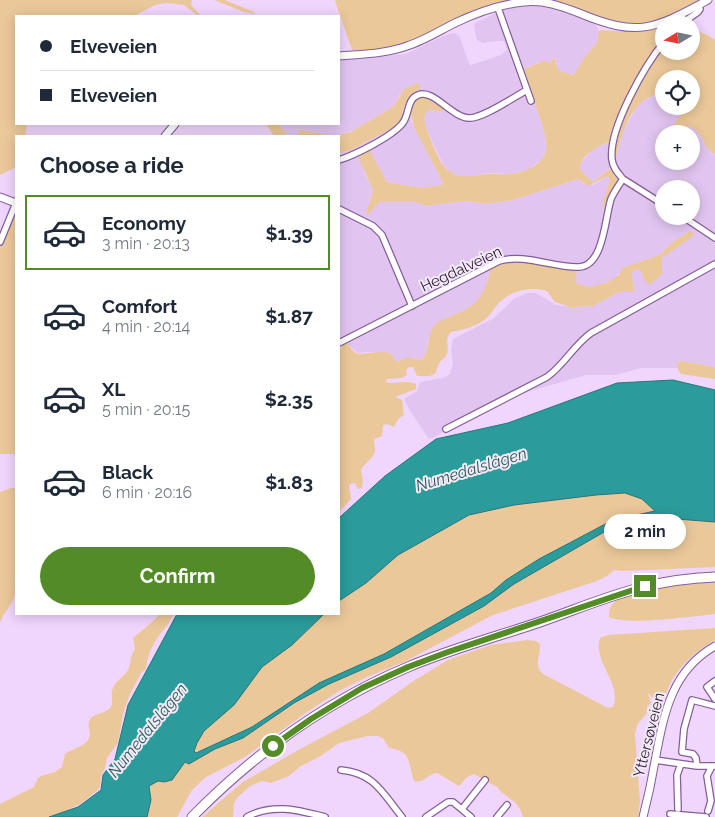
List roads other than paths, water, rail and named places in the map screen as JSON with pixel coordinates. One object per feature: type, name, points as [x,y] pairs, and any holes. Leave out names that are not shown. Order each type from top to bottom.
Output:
[{"type":"highway","points":[[192,817],[226,784],[273,746],[311,719],[362,688],[385,677],[448,652],[625,592],[664,582],[715,577]]},
{"type":"main road","points":[[340,56],[382,52],[405,47],[460,21],[498,8],[525,2],[548,3],[608,25],[634,28],[660,24],[708,0]]},
{"type":"main road","points":[[165,135],[174,125]]},
{"type":"main road","points":[[0,197],[15,203]]},
{"type":"main road","name":"Yttersøveien","points":[[643,817],[668,704],[676,686],[688,667],[706,651],[715,646]]},
{"type":"street","points":[[694,15],[700,9],[698,6]]},
{"type":"street","points":[[498,8],[531,101]]},
{"type":"street","points":[[655,54],[650,60],[616,131],[612,152],[617,172],[624,179],[655,198]]},
{"type":"street","points":[[340,160],[357,154],[397,128],[404,121],[411,100],[419,94],[423,93],[430,96],[461,117],[472,118],[482,115],[527,90]]},
{"type":"street","name":"Hegdalveien","points":[[342,338],[412,306],[506,259],[513,258],[579,267],[589,264],[598,254],[612,197],[624,179]]},
{"type":"street","points":[[0,242],[15,205]]},
{"type":"street","name":"Hegdalveien","points":[[340,210],[373,226],[382,235],[412,306]]},
{"type":"street","points":[[696,225],[715,238]]},
{"type":"street","points":[[446,429],[548,377],[558,370],[584,338],[591,333],[715,264]]},
{"type":"street","points":[[715,681],[707,687],[715,699]]},
{"type":"street","points":[[697,766],[696,758],[692,754],[682,752],[684,729],[692,700],[715,706]]},
{"type":"street","points":[[655,760],[697,766],[713,766]]},
{"type":"street","points":[[678,809],[677,775],[681,764]]},
{"type":"street","points":[[670,814],[707,814],[711,801],[707,776],[713,766]]},
{"type":"street","points":[[341,770],[353,771],[370,779],[386,794],[402,817]]},
{"type":"street","points":[[462,809],[485,780]]},
{"type":"street","points":[[426,817],[448,802],[453,802],[471,817]]},
{"type":"street","points":[[497,817],[507,804]]},
{"type":"street","points":[[247,817],[264,810],[282,808],[325,817]]},
{"type":"water","name":"Numedalslågen","points":[[673,380],[715,390],[715,522],[664,518],[611,528],[514,584],[484,606],[391,657],[329,684],[294,703],[243,738],[215,749],[189,764],[185,762],[172,780],[158,781],[149,786],[151,800],[147,817],[49,817],[78,807],[101,790],[103,775],[115,759],[128,705],[176,615],[323,615],[292,645],[262,667],[234,705],[204,731],[194,751],[196,753],[252,727],[319,683],[384,654],[491,593],[506,580],[539,559],[613,520],[655,511],[642,499],[625,493],[514,505],[469,515],[398,555],[366,583],[340,600],[340,517],[385,476],[436,439],[508,423],[617,383]]}]
